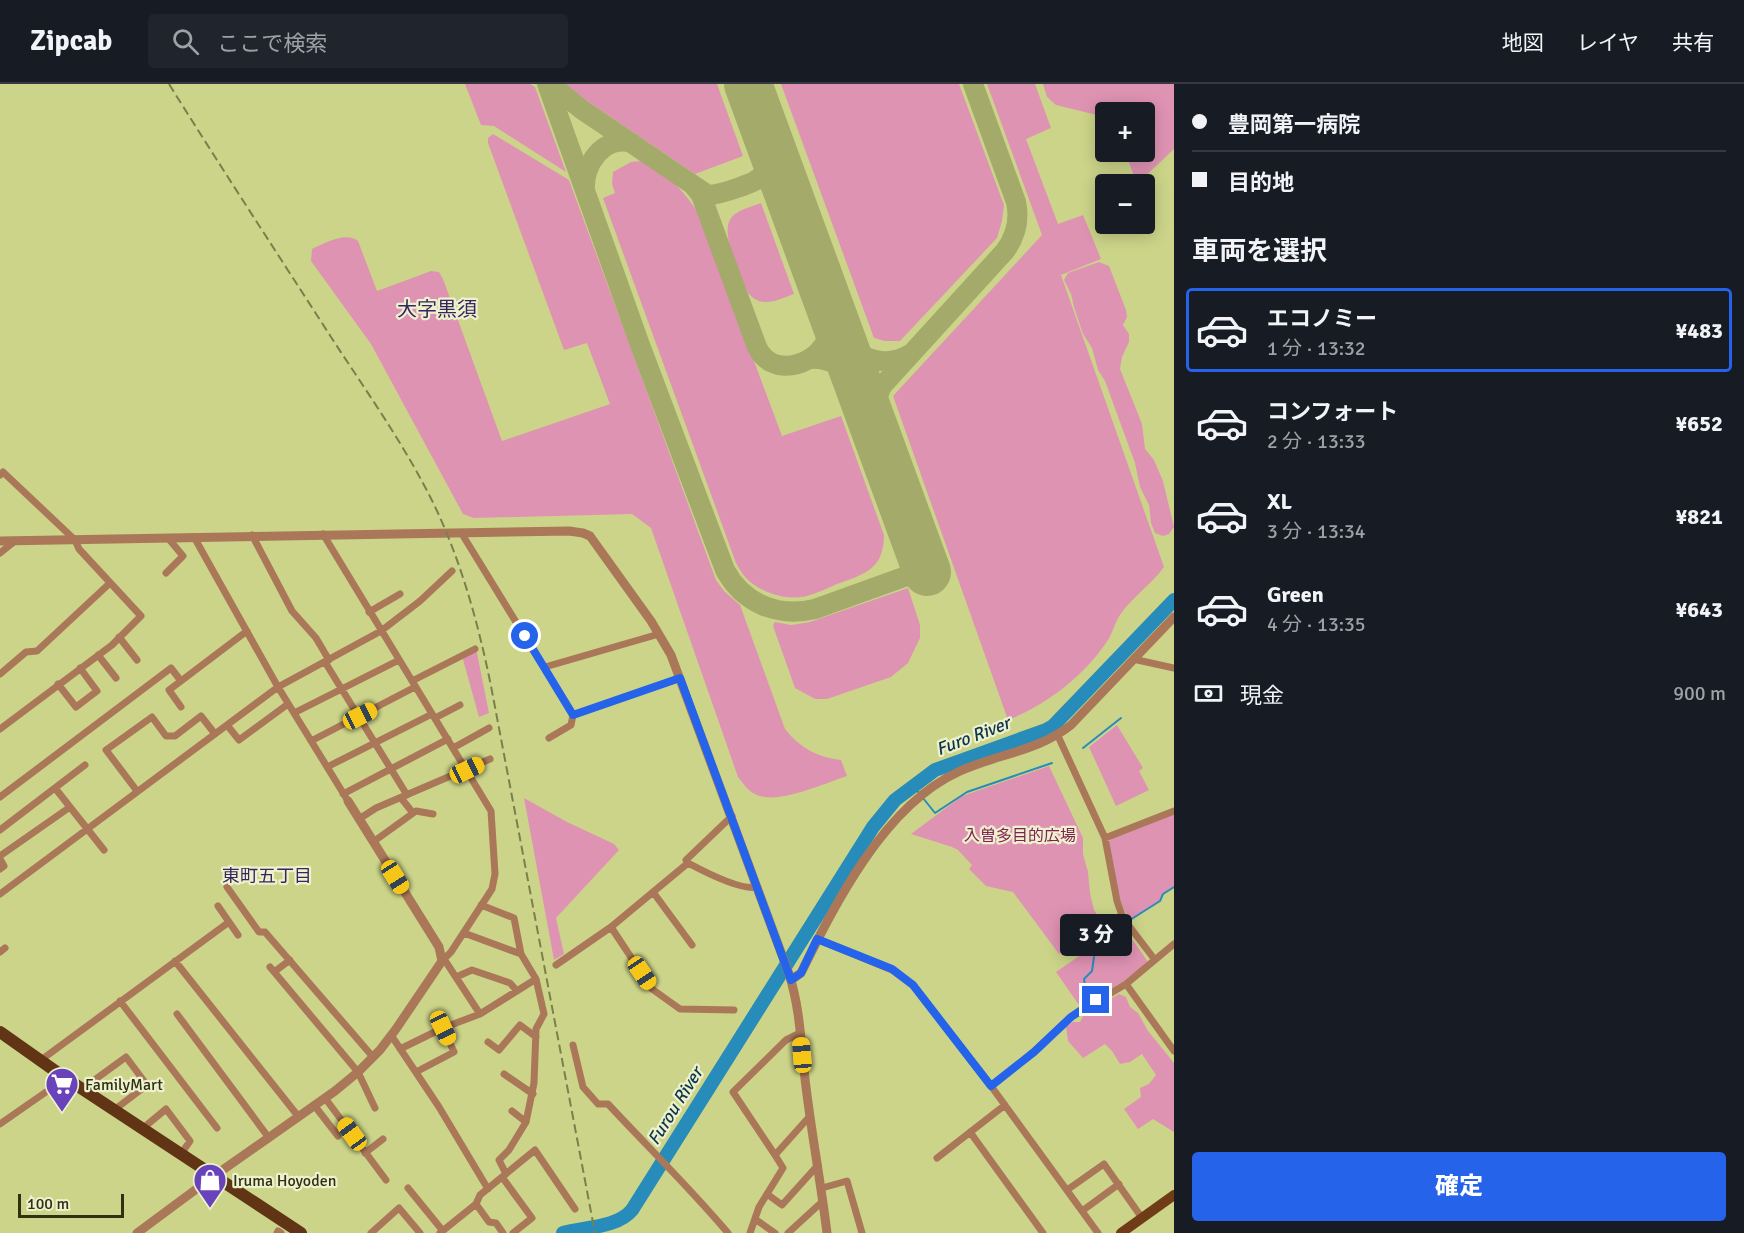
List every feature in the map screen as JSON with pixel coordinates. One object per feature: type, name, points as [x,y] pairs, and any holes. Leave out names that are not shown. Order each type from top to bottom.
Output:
[{"type":"highway","points":[[0,1032],[81,1089],[301,1233]]},
{"type":"main road","points":[[1121,1233],[1174,1195]]},
{"type":"street","points":[[0,475],[3,472],[75,540],[79,549],[141,616],[98,655],[0,729]]},
{"type":"street","points":[[0,541],[569,531],[590,536],[659,634],[671,655],[790,977],[797,1004],[827,1233]]},
{"type":"street","points":[[137,1233],[358,1072],[391,1035],[451,952],[492,888],[495,874],[491,812],[323,534]]},
{"type":"street","points":[[462,534],[573,715],[571,725],[549,738]]},
{"type":"street","points":[[252,536],[292,612],[316,638],[342,689],[392,768],[413,813]]},
{"type":"street","points":[[194,537],[288,704],[439,947],[443,960],[480,1014]]},
{"type":"street","points":[[166,573],[183,556],[168,538]]},
{"type":"street","points":[[0,553],[15,541]]},
{"type":"street","points":[[0,894],[278,687],[381,631],[420,601],[452,571]]},
{"type":"street","points":[[0,674],[26,652],[37,651],[110,583]]},
{"type":"street","points":[[369,612],[400,594]]},
{"type":"street","points":[[790,977],[801,973],[817,939],[848,886],[893,820],[931,789],[957,772],[1022,751],[1058,736],[1174,617]]},
{"type":"street","points":[[181,707],[169,690],[247,631]]},
{"type":"street","points":[[545,667],[659,634]]},
{"type":"street","points":[[119,637],[137,660]]},
{"type":"street","points":[[311,741],[360,716],[475,649]]},
{"type":"street","points":[[98,655],[116,678]]},
{"type":"street","points":[[1133,659],[1174,668]]},
{"type":"street","points":[[294,713],[399,660]]},
{"type":"street","points":[[58,684],[76,707],[98,691],[80,668]]},
{"type":"street","points":[[0,797],[171,668],[181,681]]},
{"type":"street","points":[[573,715],[680,678]]},
{"type":"street","points":[[227,725],[239,740],[288,704]]},
{"type":"street","points":[[327,767],[376,742],[460,705]]},
{"type":"street","points":[[137,791],[106,750],[152,717],[166,736],[175,736],[201,716],[215,734]]},
{"type":"street","points":[[453,748],[489,728]]},
{"type":"street","points":[[1058,736],[1105,838],[1117,901],[1123,918],[1155,960]]},
{"type":"street","points":[[346,798],[392,768],[447,739]]},
{"type":"street","points":[[358,819],[404,796],[490,759]]},
{"type":"street","points":[[0,830],[85,765]]},
{"type":"street","points":[[55,788],[104,850]]},
{"type":"street","points":[[0,869],[4,866],[0,858],[70,807]]},
{"type":"street","points":[[373,842],[416,811],[433,814]]},
{"type":"street","points":[[1105,838],[1174,811]]},
{"type":"street","points":[[688,863],[686,860],[732,816]]},
{"type":"street","points":[[688,863],[711,876],[746,887],[757,887]]},
{"type":"street","points":[[556,965],[611,927],[688,863]]},
{"type":"street","points":[[227,887],[259,932],[265,932],[373,1057]]},
{"type":"street","points":[[653,892],[692,945]]},
{"type":"street","points":[[481,905],[514,918],[521,954],[536,979],[544,1014],[536,1029],[533,1094],[526,1122],[509,1150],[499,1160],[504,1176],[532,1218],[513,1233]]},
{"type":"street","points":[[218,906],[238,935]]},
{"type":"street","points":[[41,1060],[229,922]]},
{"type":"street","points":[[611,927],[652,989],[680,1009],[734,1010]]},
{"type":"street","points":[[464,933],[521,954]]},
{"type":"street","points":[[817,939],[892,969],[913,985],[991,1086],[1098,1233]]},
{"type":"street","points":[[991,1086],[1034,1052],[1071,1017],[1126,984],[1174,944]]},
{"type":"street","points":[[290,960],[272,969],[358,1072],[375,1108]]},
{"type":"street","points":[[175,961],[298,1116]]},
{"type":"street","points":[[456,977],[472,970],[510,983],[517,991]]},
{"type":"street","points":[[400,1049],[443,1028],[480,1014],[536,979]]},
{"type":"street","points":[[1126,984],[1174,1051]]},
{"type":"street","points":[[120,1001],[217,1128]]},
{"type":"street","points":[[177,1014],[269,1138]]},
{"type":"street","points":[[488,1042],[500,1050],[520,1025],[536,1037]]},
{"type":"street","points":[[416,1072],[454,1052],[443,1028]]},
{"type":"street","points":[[750,1233],[759,1207],[783,1168],[733,1092],[786,1040],[800,1033]]},
{"type":"street","points":[[391,1035],[439,1107],[488,1189]]},
{"type":"street","points":[[573,1045],[583,1087],[598,1104],[608,1104],[698,1196],[728,1233]]},
{"type":"street","points":[[81,1089],[126,1057],[147,1085],[114,1110]]},
{"type":"street","points":[[504,1074],[533,1094]]},
{"type":"street","points":[[0,1124],[56,1085],[61,1075]]},
{"type":"street","points":[[325,1098],[386,1180]]},
{"type":"street","points":[[314,1105],[338,1136]]},
{"type":"street","points":[[937,1158],[1005,1105]]},
{"type":"street","points":[[142,1129],[166,1109],[190,1141],[181,1154]]},
{"type":"street","points":[[512,1111],[526,1122]]},
{"type":"street","points":[[775,1155],[810,1116]]},
{"type":"street","points":[[970,1131],[1043,1233]]},
{"type":"street","points":[[365,1152],[383,1139]]},
{"type":"street","points":[[408,1188],[441,1232],[476,1204],[480,1196],[535,1150],[575,1209]]},
{"type":"street","points":[[1067,1190],[1104,1164],[1142,1218]]},
{"type":"street","points":[[767,1194],[782,1205],[818,1165]]},
{"type":"street","points":[[822,1188],[847,1181],[862,1233]]},
{"type":"street","points":[[1082,1211],[1119,1184]]},
{"type":"street","points":[[788,1233],[823,1201]]},
{"type":"street","points":[[476,1204],[489,1222],[495,1223],[503,1233]]},
{"type":"street","points":[[371,1233],[399,1208],[420,1233]]},
{"type":"street","points":[[755,1219],[775,1233]]},
{"type":"green space","points":[[465,84],[530,84],[535,87],[566,172],[494,126],[481,125]]},
{"type":"green space","points":[[562,84],[717,84],[743,156],[695,174]]},
{"type":"green space","points":[[781,84],[959,84],[1004,205],[1002,221],[997,238],[900,341],[874,338]]},
{"type":"green space","points":[[987,84],[1035,84],[1051,128],[1026,139],[1058,224],[1083,215],[1101,259],[1061,275],[1164,567],[1125,609],[1118,618],[1108,640],[1076,677],[1037,706],[1008,720],[893,396],[1042,235]]},
{"type":"green space","points":[[1043,84],[1174,84],[1174,149],[1148,174],[1133,174],[1129,162],[1155,162],[1155,102],[1095,102],[1095,115],[1056,105],[1047,97]]},
{"type":"green space","points":[[493,134],[569,180],[716,580],[724,591],[740,605],[785,729],[796,741],[810,750],[825,757],[841,760],[847,776],[801,792],[775,797],[764,797],[748,789],[738,777],[651,528],[632,514],[474,518],[463,514],[371,344],[311,261],[312,249],[335,239],[348,237],[358,241],[377,291],[431,271],[439,272],[502,441],[610,404],[587,343],[564,350],[488,143],[488,138]]},
{"type":"green space","points":[[640,161],[658,170],[674,183],[699,214],[782,436],[841,416],[884,535],[881,556],[871,569],[864,573],[811,595],[791,597],[766,592],[759,588],[746,578],[736,563],[603,198],[615,193],[612,184],[613,172],[631,162]]},
{"type":"green space","points":[[761,203],[794,294],[770,302],[758,301],[748,293],[728,240],[730,221],[735,214]]},
{"type":"green space","points":[[1099,262],[1109,266],[1126,310],[1127,317],[1123,325],[1129,334],[1129,342],[1122,357],[1120,369],[1142,424],[1145,449],[1154,460],[1163,481],[1174,527],[1169,534],[1163,536],[1155,533],[1151,523],[1149,505],[1140,487],[1135,463],[1105,381],[1098,370],[1092,348],[1083,334],[1071,294],[1064,280],[1068,273]]},
{"type":"green space","points":[[908,588],[920,625],[920,638],[908,663],[891,677],[827,699],[815,699],[795,688],[773,626],[775,622],[791,625],[810,622]]},
{"type":"green space","points":[[476,648],[489,713],[479,717],[462,656]]},
{"type":"green space","points":[[1117,725],[1143,768],[1139,771],[1149,790],[1116,806],[1089,747]]},
{"type":"green space","name":"入曽多目的広場","points":[[1049,766],[1083,838],[1083,854],[1090,893],[1094,910],[1102,922],[1059,954],[1013,892],[986,886],[969,869],[972,865],[958,850],[911,834],[962,796]]},
{"type":"green space","points":[[524,798],[567,822],[614,844],[619,850],[556,918],[564,954],[554,960]]},
{"type":"green space","points":[[1174,814],[1174,886],[1162,894],[1159,901],[1130,920],[1118,892],[1108,843],[1111,838]]},
{"type":"green space","points":[[1123,926],[1148,962],[1124,981],[1083,1006],[1079,1005],[1056,972]]},
{"type":"green space","points":[[1119,994],[1126,997],[1130,1007],[1138,1013],[1148,1031],[1174,1063],[1174,1132],[1153,1119],[1138,1129],[1124,1109],[1141,1097],[1140,1088],[1149,1084],[1156,1075],[1142,1054],[1130,1062],[1120,1064],[1105,1044],[1083,1058],[1068,1041],[1066,1027],[1073,1022],[1080,1022],[1084,1014]]},
{"type":"waterway","name":"Furo River","points":[[563,1233],[609,1224],[626,1216],[632,1210],[873,827],[895,800],[935,770],[1053,726],[1174,600]]},
{"type":"waterway","points":[[1083,748],[1121,718]]},
{"type":"waterway","points":[[923,798],[935,813],[967,792],[1052,763]]},
{"type":"waterway","points":[[914,787],[920,794]]},
{"type":"waterway","points":[[1130,920],[1160,901],[1163,894],[1174,887]]},
{"type":"waterway","points":[[1086,992],[1084,979],[1092,971],[1094,957]]},
{"type":"taxiway","points":[[547,84],[640,345],[725,570],[732,582],[751,599],[762,605],[787,611],[801,611],[815,609],[926,569]]},
{"type":"taxiway","points":[[550,84],[581,109],[708,195],[721,193],[763,177],[770,169],[774,155]]},
{"type":"taxiway","points":[[873,424],[874,405],[882,386],[1005,251],[1014,234],[1018,215],[1016,202],[973,84]]},
{"type":"taxiway","points":[[585,190],[585,180],[597,154],[613,143],[632,143]]},
{"type":"taxiway","points":[[757,179],[774,180],[787,190]]},
{"type":"taxiway","points":[[694,186],[701,195],[757,347],[763,356],[772,363],[781,365],[802,363],[811,358],[820,350],[828,337],[830,309]]},
{"type":"taxiway","points":[[842,341],[858,353],[874,360],[892,361],[910,354]]},
{"type":"taxiway","points":[[809,359],[823,359],[835,364],[856,380]]},
{"type":"runway","points":[[748,84],[927,572]]},
{"type":"railway","points":[[169,84],[401,445],[438,513],[463,576],[491,686],[595,1233]]},
{"type":"place","name":"FamilyMart","points":[[62,1113]]},
{"type":"place","name":"Iruma Hoyoden","points":[[210,1209]]},
{"type":"district","name":"大字黒須","points":[[437,309]]},
{"type":"district","name":"東町五丁目","points":[[267,876]]},
{"type":"route","points":[[525,636],[573,715],[680,678],[791,980],[801,973],[817,939],[892,969],[913,985],[991,1086],[1034,1052],[1071,1017],[1096,1000]]},
{"type":"water label","name":"Furou River","points":[[675,1106]]}]
